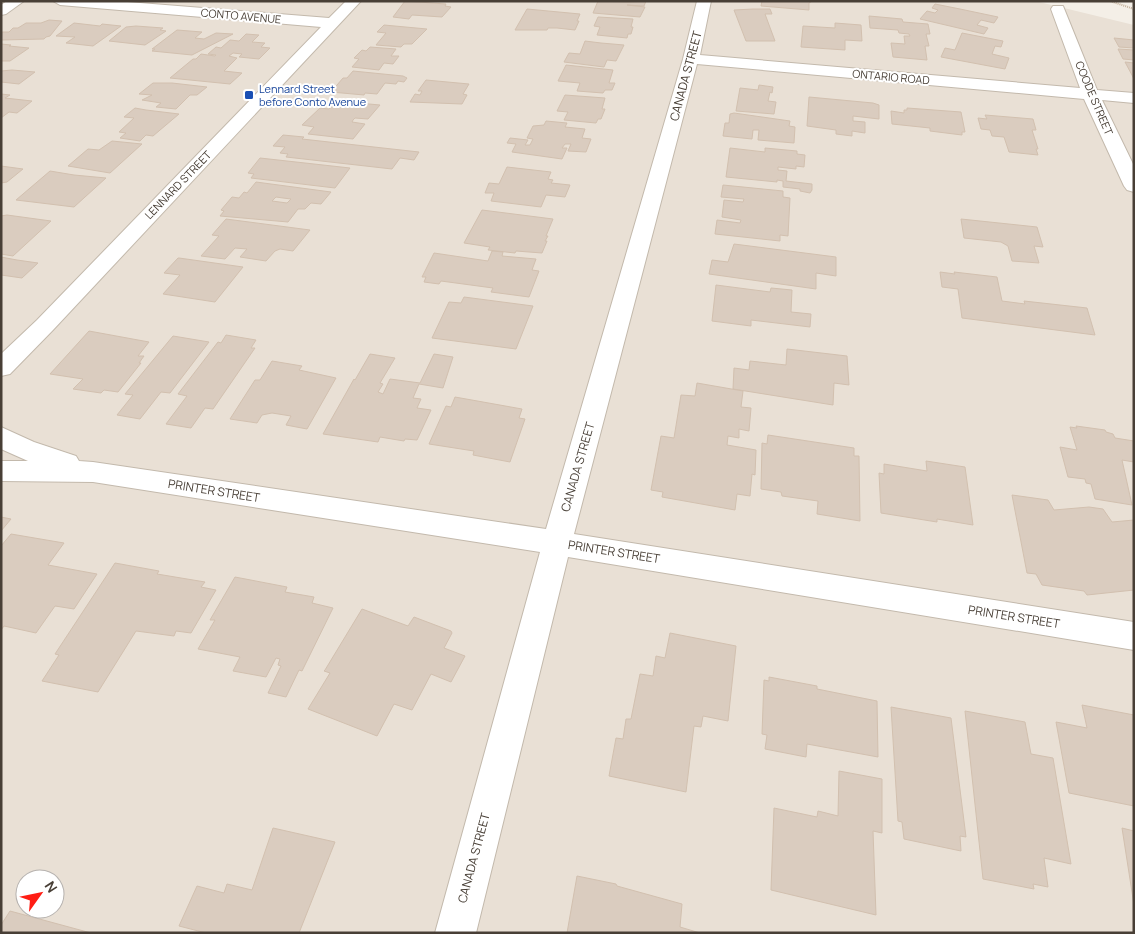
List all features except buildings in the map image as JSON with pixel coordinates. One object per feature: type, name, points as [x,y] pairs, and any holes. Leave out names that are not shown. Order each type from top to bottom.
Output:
[{"type":"street","points":[[1,11],[17,1]]},
{"type":"street","name":"CONTO AVENUE","points":[[60,1],[332,23]]},
{"type":"street","name":"LENNARD STREET","points":[[1,368],[45,325],[354,1]]},
{"type":"street","name":"CANADA STREET","points":[[455,933],[557,543],[691,59],[704,1]]},
{"type":"street","name":"COODE STREET","points":[[1058,9],[1090,94],[1134,186]]},
{"type":"street","name":"ONTARIO ROAD","points":[[691,59],[1134,98]]},
{"type":"street","name":"PRINTER STREET","points":[[1,437],[24,449],[93,472]]},
{"type":"street","name":"PRINTER STREET","points":[[1,471],[93,472],[557,543],[1134,636]]},
{"type":"path","points":[[1110,1],[1134,9]]},
{"type":"shaded area","points":[[1,1],[1035,1],[1134,25],[1134,933],[1,933]]},
{"type":"place","name":"Lennard Street before Conto Avenue","points":[[249,95]]}]
